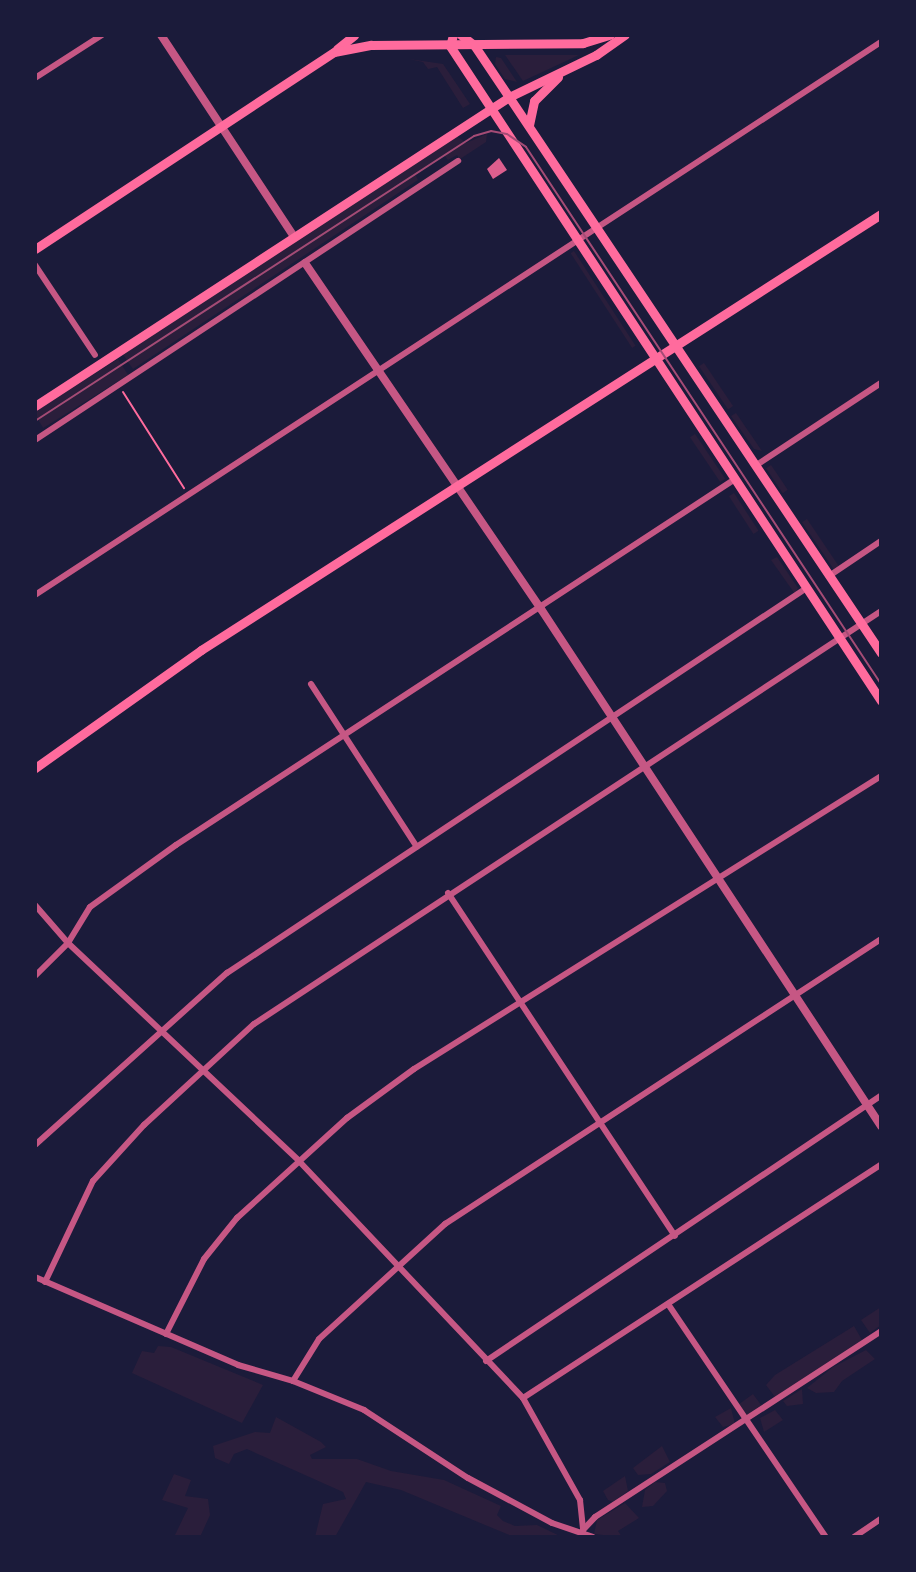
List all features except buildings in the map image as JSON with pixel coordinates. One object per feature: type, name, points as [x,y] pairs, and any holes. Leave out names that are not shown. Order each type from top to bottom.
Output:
[{"type":"main road","points":[[35,249],[334,52],[354,35]]},
{"type":"main road","points":[[453,35],[450,46],[837,639],[881,701]]},
{"type":"main road","points":[[461,35],[474,45],[881,653]]},
{"type":"main road","points":[[334,52],[371,45],[583,43],[610,35]]},
{"type":"main road","points":[[35,406],[509,97],[563,73],[625,35]]},
{"type":"main road","points":[[529,127],[534,101],[563,73]]},
{"type":"main road","points":[[35,768],[201,650],[881,214]]},
{"type":"street","points":[[35,78],[102,35]]},
{"type":"street","points":[[161,35],[294,237]]},
{"type":"street","points":[[35,595],[187,492],[881,42]]},
{"type":"street","points":[[35,440],[458,161]]},
{"type":"street","points":[[305,263],[541,609],[881,1126]]},
{"type":"street","points":[[35,265],[94,355]]},
{"type":"street","points":[[755,466],[881,383]]},
{"type":"street","points":[[35,976],[68,943],[90,907],[344,734],[541,609],[735,479]]},
{"type":"street","points":[[829,576],[881,541]]},
{"type":"street","points":[[35,1144],[227,973],[805,589]]},
{"type":"street","points":[[45,1282],[93,1181],[202,1070],[254,1024],[448,893],[881,611]]},
{"type":"street","points":[[311,684],[417,847]]},
{"type":"street","points":[[166,1334],[204,1259],[237,1219],[298,1160],[414,1069],[520,1006],[881,776]]},
{"type":"street","points":[[448,893],[520,1006],[675,1236]]},
{"type":"street","points":[[35,905],[68,943],[298,1160],[402,1267],[486,1362],[523,1398],[580,1500],[583,1530]]},
{"type":"street","points":[[293,1381],[319,1339],[402,1267],[445,1224],[599,1122],[726,1044],[793,994],[881,939]]},
{"type":"street","points":[[486,1362],[881,1096]]},
{"type":"street","points":[[523,1398],[881,1165]]},
{"type":"street","points":[[35,1277],[237,1365],[293,1381],[364,1410],[440,1461],[552,1523],[583,1530],[593,1537]]},
{"type":"street","points":[[668,1304],[825,1537]]},
{"type":"street","points":[[583,1530],[595,1517],[881,1331]]},
{"type":"street","points":[[854,1537],[881,1519]]},
{"type":"path","points":[[119,384],[187,492]]},
{"type":"shaded area","points":[[505,55],[579,55],[523,81]]},
{"type":"shaded area","points":[[496,57],[501,58],[517,82],[505,79],[495,64]]},
{"type":"shaded area","points":[[409,59],[443,64],[470,104],[463,108],[437,67],[428,69],[423,62]]},
{"type":"shaded area","points":[[487,134],[486,142],[460,159],[457,155],[448,160],[444,155],[415,174],[418,180],[133,369],[122,353],[457,136],[466,143]]},
{"type":"shaded area","points":[[574,251],[636,346],[632,348],[571,253]]},
{"type":"shaded area","points":[[118,359],[128,375],[43,428],[35,411]]},
{"type":"shaded area","points":[[704,363],[733,406],[728,409],[699,366]]},
{"type":"shaded area","points":[[736,413],[762,451],[754,449],[731,416]]},
{"type":"shaded area","points":[[695,434],[725,479],[720,482],[690,437]]},
{"type":"shaded area","points":[[771,465],[788,490],[783,493],[766,468]]},
{"type":"shaded area","points":[[734,493],[759,531],[753,534],[729,496]]},
{"type":"shaded area","points":[[807,519],[839,566],[834,570],[802,522]]},
{"type":"shaded area","points":[[777,557],[798,588],[795,594],[771,560]]},
{"type":"shaded area","points":[[881,1307],[881,1325],[870,1333],[861,1320]]},
{"type":"shaded area","points":[[854,1326],[862,1340],[775,1397],[766,1385],[775,1375]]},
{"type":"shaded area","points":[[158,1346],[171,1347],[263,1385],[242,1423],[132,1373],[142,1351],[154,1353]]},
{"type":"shaded area","points":[[866,1350],[875,1359],[842,1381],[834,1392],[816,1393],[807,1388],[833,1367]]},
{"type":"shaded area","points":[[802,1389],[803,1404],[787,1406],[783,1401]]},
{"type":"shaded area","points":[[753,1394],[761,1405],[747,1416],[738,1405]]},
{"type":"shaded area","points":[[731,1408],[735,1424],[723,1427],[715,1417]]},
{"type":"shaded area","points":[[775,1410],[783,1420],[764,1432],[760,1418]]},
{"type":"shaded area","points":[[276,1417],[326,1447],[310,1455],[312,1459],[357,1459],[391,1471],[444,1480],[501,1506],[497,1515],[503,1521],[515,1526],[537,1525],[562,1537],[514,1537],[401,1490],[366,1482],[335,1537],[315,1537],[323,1504],[346,1499],[343,1492],[247,1449],[234,1454],[229,1464],[215,1458],[213,1446],[255,1432],[270,1433]]},
{"type":"shaded area","points":[[662,1446],[670,1462],[651,1474],[638,1475],[633,1468]]},
{"type":"shaded area","points":[[174,1474],[191,1480],[185,1496],[208,1499],[210,1515],[200,1537],[174,1537],[188,1508],[162,1500]]},
{"type":"shaded area","points":[[625,1476],[628,1491],[613,1502],[608,1500],[603,1491]]},
{"type":"shaded area","points":[[655,1482],[665,1483],[667,1491],[653,1506],[642,1507],[645,1490]]},
{"type":"shaded area","points":[[625,1503],[639,1518],[618,1531],[622,1537],[594,1534],[597,1520]]},
{"type":"tram line","points":[[35,421],[474,136],[491,131],[507,134],[526,147],[881,684]]}]
